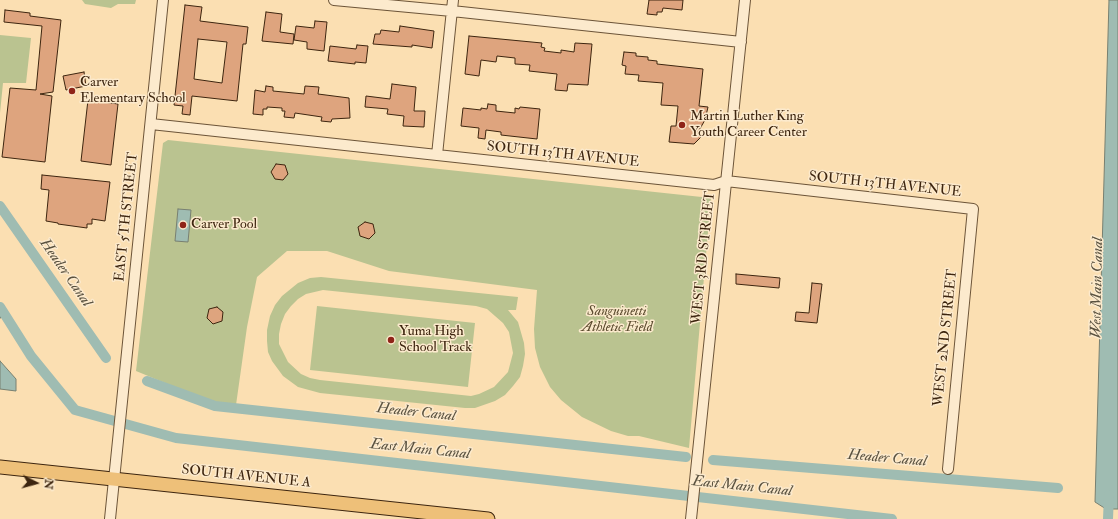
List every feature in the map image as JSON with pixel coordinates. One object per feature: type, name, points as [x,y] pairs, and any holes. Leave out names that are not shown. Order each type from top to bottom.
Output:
[{"type":"main road","name":"SOUTH AVENUE A","points":[[0,467],[402,514],[488,519]]},
{"type":"street","name":"EAST 5TH STREET","points":[[110,519],[163,0]]},
{"type":"street","points":[[334,0],[741,42]]},
{"type":"street","points":[[437,155],[453,0]]},
{"type":"street","name":"WEST 3RD STREET","points":[[692,518],[745,0]]},
{"type":"street","name":"SOUTH 13TH AVENUE","points":[[150,124],[714,185],[726,181],[973,209]]},
{"type":"street","name":"WEST 2ND STREET","points":[[948,469],[973,209]]},
{"type":"green space","points":[[82,0],[136,0],[135,4],[118,4],[111,8],[85,4]]},
{"type":"green space","points":[[0,35],[31,38],[26,83],[3,83],[0,113]]},
{"type":"green space","name":"Sanguinetti Athletic Field","points":[[168,140],[711,198],[689,448],[639,436],[628,436],[611,431],[582,417],[561,400],[550,387],[540,367],[535,348],[534,329],[537,290],[389,271],[327,251],[287,251],[257,277],[247,327],[236,405],[214,403],[136,371],[163,143]]},
{"type":"green space","points":[[321,277],[518,297],[516,310],[508,310],[518,322],[524,343],[525,354],[520,377],[505,395],[495,401],[475,408],[320,393],[298,387],[283,376],[272,361],[268,352],[267,330],[270,316],[275,305],[282,296],[298,283],[310,278]],"holes":[[[323,290],[476,306],[487,309],[503,323],[509,332],[513,353],[508,372],[494,387],[471,396],[310,378],[301,374],[288,362],[279,344],[281,324],[285,314],[291,306],[306,294]]]},
{"type":"green space","points":[[317,306],[475,323],[468,387],[310,370]]},
{"type":"water","points":[[1109,0],[1118,0],[1118,509],[1106,509],[1095,502]]},
{"type":"water","name":"Carver Pool","points":[[178,209],[191,210],[188,242],[175,241]]},
{"type":"water","points":[[0,361],[16,379],[16,391],[0,389]]},
{"type":"building","points":[[649,0],[683,0],[682,10],[663,8],[662,12],[657,12],[657,15],[647,14]]},
{"type":"building","points":[[185,5],[202,7],[200,21],[248,27],[246,44],[243,44],[237,101],[192,96],[190,115],[182,114],[183,106],[174,105]],"holes":[[[198,39],[227,42],[222,83],[194,79]]]},
{"type":"building","points":[[5,10],[30,13],[30,16],[61,20],[53,92],[40,94],[52,96],[45,162],[2,157],[10,88],[36,90],[42,26],[4,22]]},
{"type":"building","points":[[266,12],[282,14],[280,32],[294,34],[293,44],[262,41]]},
{"type":"building","points":[[315,21],[327,22],[324,51],[307,49],[307,42],[294,40],[296,26],[314,28]]},
{"type":"building","points":[[400,26],[434,31],[432,48],[412,45],[412,47],[373,44],[375,34],[380,34],[381,30],[399,32]]},
{"type":"building","points":[[469,36],[542,43],[541,47],[545,48],[544,51],[561,53],[561,50],[574,52],[575,43],[592,44],[588,85],[568,84],[567,91],[555,90],[557,74],[529,71],[530,65],[515,64],[515,58],[497,56],[496,62],[481,60],[479,76],[465,74]]},
{"type":"building","points":[[357,45],[368,46],[366,63],[355,62],[355,64],[328,61],[330,46],[356,49]]},
{"type":"building","points":[[624,52],[636,53],[636,56],[648,57],[648,60],[657,61],[657,64],[703,69],[699,106],[708,107],[705,120],[698,132],[702,136],[694,144],[669,142],[671,126],[676,126],[678,106],[661,105],[663,83],[638,81],[639,75],[625,74],[626,66],[622,65]]},
{"type":"building","points":[[84,72],[86,86],[66,90],[63,76]]},
{"type":"building","points":[[392,84],[416,87],[414,111],[425,111],[424,127],[403,126],[404,116],[387,114],[388,109],[365,107],[366,96],[390,99]]},
{"type":"building","points":[[266,86],[273,87],[273,91],[304,94],[305,86],[319,87],[318,94],[349,98],[350,118],[332,119],[331,122],[321,121],[322,117],[295,113],[294,118],[284,117],[285,111],[282,111],[282,108],[267,107],[267,109],[263,109],[263,115],[253,114],[255,90],[265,92]]},
{"type":"building","points":[[88,100],[118,104],[111,165],[81,161]]},
{"type":"building","points":[[488,104],[496,105],[496,111],[515,113],[515,108],[519,109],[520,107],[540,109],[537,139],[501,135],[501,132],[486,130],[485,139],[478,138],[479,128],[461,126],[463,108],[481,110],[481,108],[487,109]]},
{"type":"building","points":[[276,164],[285,165],[288,174],[283,180],[275,179],[271,172]]},
{"type":"building","points":[[42,175],[110,182],[105,221],[92,219],[92,224],[87,224],[87,228],[46,221],[49,190],[41,189]]},
{"type":"building","points":[[365,222],[373,224],[375,233],[369,239],[360,236],[358,227]]},
{"type":"building","points":[[736,274],[780,278],[779,288],[736,284]]},
{"type":"building","points":[[812,283],[822,284],[817,323],[795,321],[796,312],[809,313]]},
{"type":"building","points":[[217,307],[223,312],[222,321],[213,324],[207,318],[209,309]]},
{"type":"waterway","name":"Header Canal","points":[[0,206],[106,358]]},
{"type":"waterway","name":"East Main Canal","points":[[0,307],[31,356],[75,410],[176,438],[892,519]]},
{"type":"waterway","name":"East Main Canal","points":[[0,317],[4,314]]},
{"type":"waterway","name":"Header Canal","points":[[147,381],[215,406],[686,457]]},
{"type":"waterway","name":"Header Canal","points":[[713,460],[1058,488]]},
{"type":"waterway","name":"West Main Canal","points":[[1108,519],[1109,495]]},
{"type":"place","name":"Carver Elementary School","points":[[72,91]]},
{"type":"place","name":"Martin Luther King Youth Career Center","points":[[682,125]]},
{"type":"place","name":"Carver Pool","points":[[183,225]]},
{"type":"place","name":"Yuma High School Track","points":[[391,340]]}]
